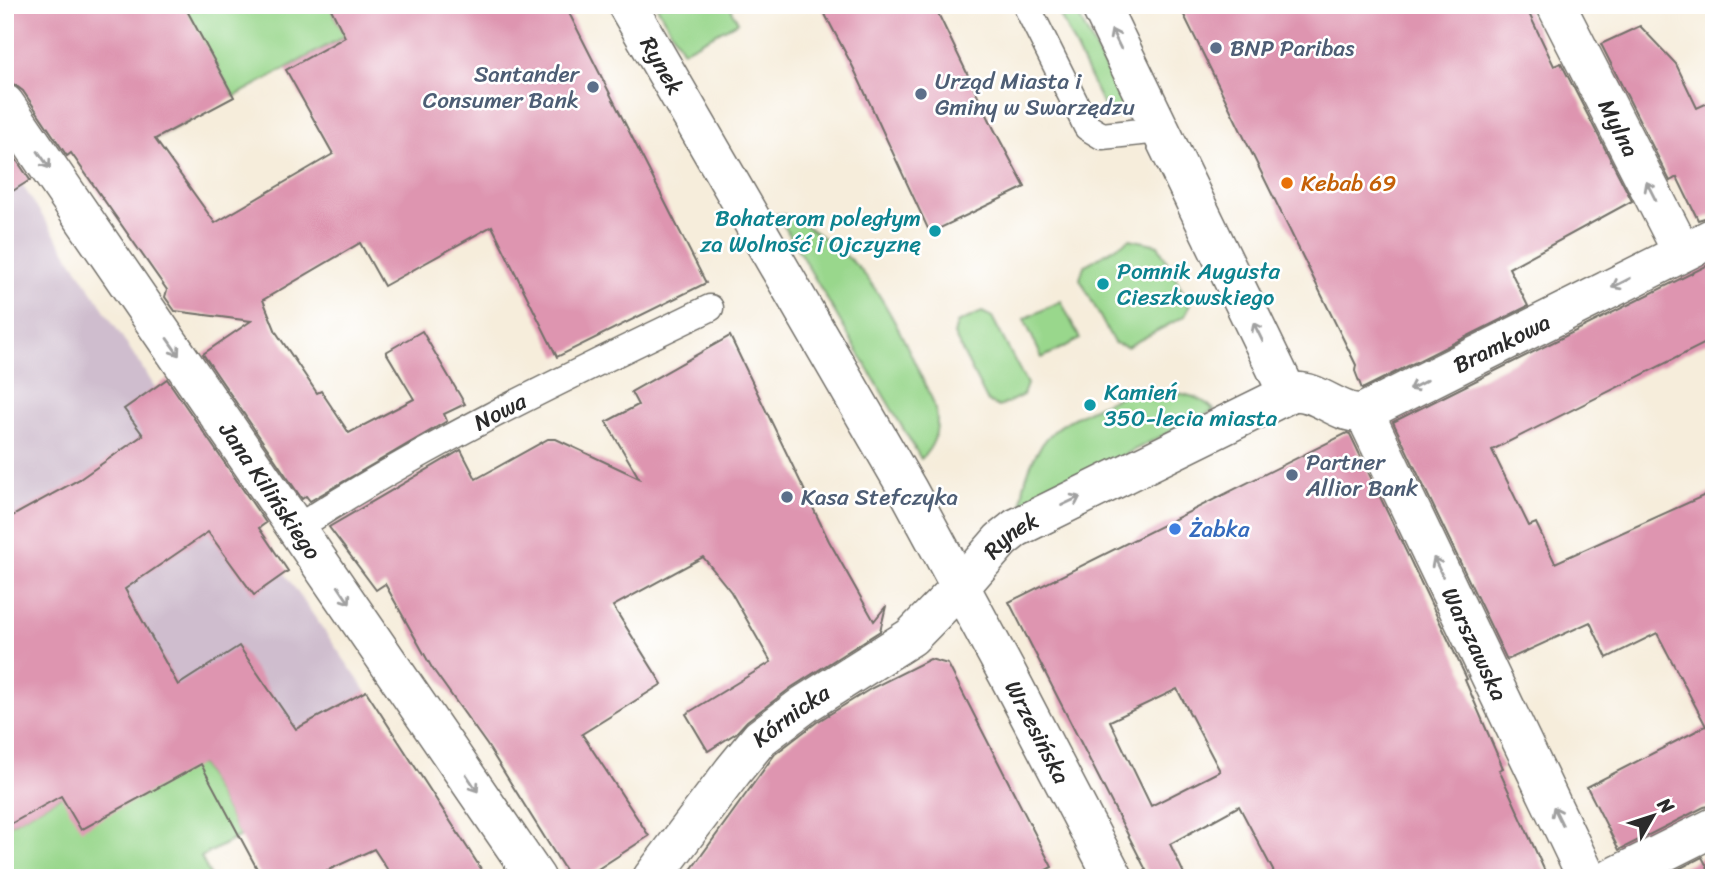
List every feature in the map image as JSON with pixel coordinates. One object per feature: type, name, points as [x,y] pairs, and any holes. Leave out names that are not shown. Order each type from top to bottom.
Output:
[{"type":"street","name":"Rynek","points":[[627,5],[961,586],[1004,537],[1016,528],[1288,394]]},
{"type":"street","points":[[1100,5],[1288,394],[1303,391],[1353,413],[1364,411]]},
{"type":"street","name":"Mylna","points":[[1556,5],[1698,244]]},
{"type":"street","name":"Jana Kilińskiego","points":[[5,104],[536,878]]},
{"type":"street","name":"Bramkowa","points":[[1364,411],[1698,244]]},
{"type":"street","name":"Warszawska","points":[[1364,411],[1587,878]]},
{"type":"street","name":"Kórnicka","points":[[652,878],[760,738],[796,711],[911,637],[961,586]]},
{"type":"street","name":"Wrzesińska","points":[[961,586],[1114,878]]},
{"type":"street","points":[[1612,878],[1714,827]]},
{"type":"lane","points":[[1026,5],[1087,127],[1102,136],[1160,130]]},
{"type":"lane","name":"Nowa","points":[[298,528],[382,474],[495,412],[710,307]]},
{"type":"shaded area","points":[[5,159],[155,387],[366,691],[230,765],[221,753],[5,783]]},
{"type":"green space","points":[[175,5],[329,5],[345,36],[234,97],[214,61],[191,120],[155,139],[130,106]]},
{"type":"green space","points":[[656,5],[729,5],[738,22],[683,51]]},
{"type":"green space","points":[[1055,5],[1073,5],[1124,105],[1124,112],[1119,116],[1113,117],[1107,113]]},
{"type":"green space","points":[[777,214],[795,219],[841,252],[862,272],[886,307],[931,397],[936,414],[935,438],[921,459]]},
{"type":"green space","points":[[1130,239],[1158,245],[1190,305],[1185,316],[1127,347],[1114,343],[1080,279],[1084,266]]},
{"type":"green space","points":[[1061,301],[1080,339],[1042,358],[1024,319]]},
{"type":"green space","points":[[982,312],[992,317],[1027,384],[1023,395],[999,407],[988,402],[954,335],[957,323]]},
{"type":"green space","points":[[1134,391],[1187,395],[1206,403],[1214,410],[1022,506],[1030,466],[1047,438],[1080,414]]},
{"type":"green space","points":[[201,764],[240,836],[201,857],[211,878],[5,878],[5,827],[61,796]]},
{"type":"building","points":[[24,5],[184,5],[234,97],[155,139],[215,223],[333,154],[286,70],[345,37],[329,5],[565,5],[706,283],[557,357],[492,226],[384,286],[360,243],[263,300],[276,332],[317,393],[321,391],[349,433],[414,399],[386,352],[422,331],[465,404],[444,414],[447,421],[310,501],[306,496],[302,499],[203,354],[251,321],[175,311],[165,297],[167,290],[71,153],[67,156],[23,91],[5,82],[5,17]]},
{"type":"building","name":"Urząd Miasta i Gminy w Swarzędzu","points":[[820,5],[934,5],[1025,187],[930,233],[853,67]]},
{"type":"building","points":[[1179,5],[1525,5],[1554,66],[1561,63],[1632,201],[1509,268],[1528,306],[1362,389],[1355,371],[1356,365]]},
{"type":"building","points":[[1640,26],[1676,64],[1697,108],[1714,100],[1714,215],[1698,220],[1677,177],[1670,181],[1601,44]]},
{"type":"building","points":[[5,143],[30,180],[5,196]]},
{"type":"building","points":[[1714,262],[1714,339],[1492,450],[1529,526],[1536,523],[1555,563],[1714,491],[1714,805],[1704,807],[1619,850],[1587,787],[1706,726],[1657,633],[1607,658],[1590,622],[1507,660],[1393,422]]},
{"type":"building","points":[[730,336],[829,541],[874,621],[886,606],[880,631],[792,687],[747,721],[736,733],[708,751],[686,714],[771,662],[731,592],[703,557],[613,606],[662,684],[582,734],[649,836],[584,878],[570,878],[487,745],[432,668],[385,584],[376,590],[329,527],[461,450],[476,479],[548,439],[556,439],[639,478],[606,422],[638,405],[631,392]]},
{"type":"building","points":[[167,379],[266,523],[259,528],[288,571],[254,595],[208,532],[125,589],[178,685],[239,646],[296,729],[366,691],[487,878],[393,878],[374,849],[311,878],[262,878],[201,764],[81,830],[61,796],[5,827],[5,520],[80,479],[143,435],[124,409]]},
{"type":"building","points":[[1347,433],[1350,434],[1467,679],[1465,680],[1503,768],[1499,770],[1548,878],[1277,878],[1239,806],[1170,844],[1186,878],[1150,878],[1009,602]],"holes":[[[1177,689],[1220,771],[1151,806],[1110,721]]]},
{"type":"building","points":[[930,659],[948,664],[1052,867],[1031,878],[685,878],[775,754],[817,722],[872,688]]},
{"type":"building","points":[[1702,857],[1713,878],[1661,878]]},
{"type":"place","name":"BNP Paribas","points":[[1216,48]]},
{"type":"place","name":"Santander Consumer Bank","points":[[593,87]]},
{"type":"place","name":"Urząd Miasta i Gminy w Swarzędzu","points":[[921,94]]},
{"type":"place","name":"Kebab 69","points":[[1287,183]]},
{"type":"place","name":"Bohaterom poległym za Wolność i Ojczyznę","points":[[935,231]]},
{"type":"place","name":"Pomnik Augusta Cieszkowskiego","points":[[1103,284]]},
{"type":"place","name":"Kamień 350-lecia miasta","points":[[1090,405]]},
{"type":"place","name":"Partner Allior Bank","points":[[1292,475]]},
{"type":"place","name":"Kasa Stefczyka","points":[[787,497]]},
{"type":"place","name":"Żabka","points":[[1175,529]]}]
